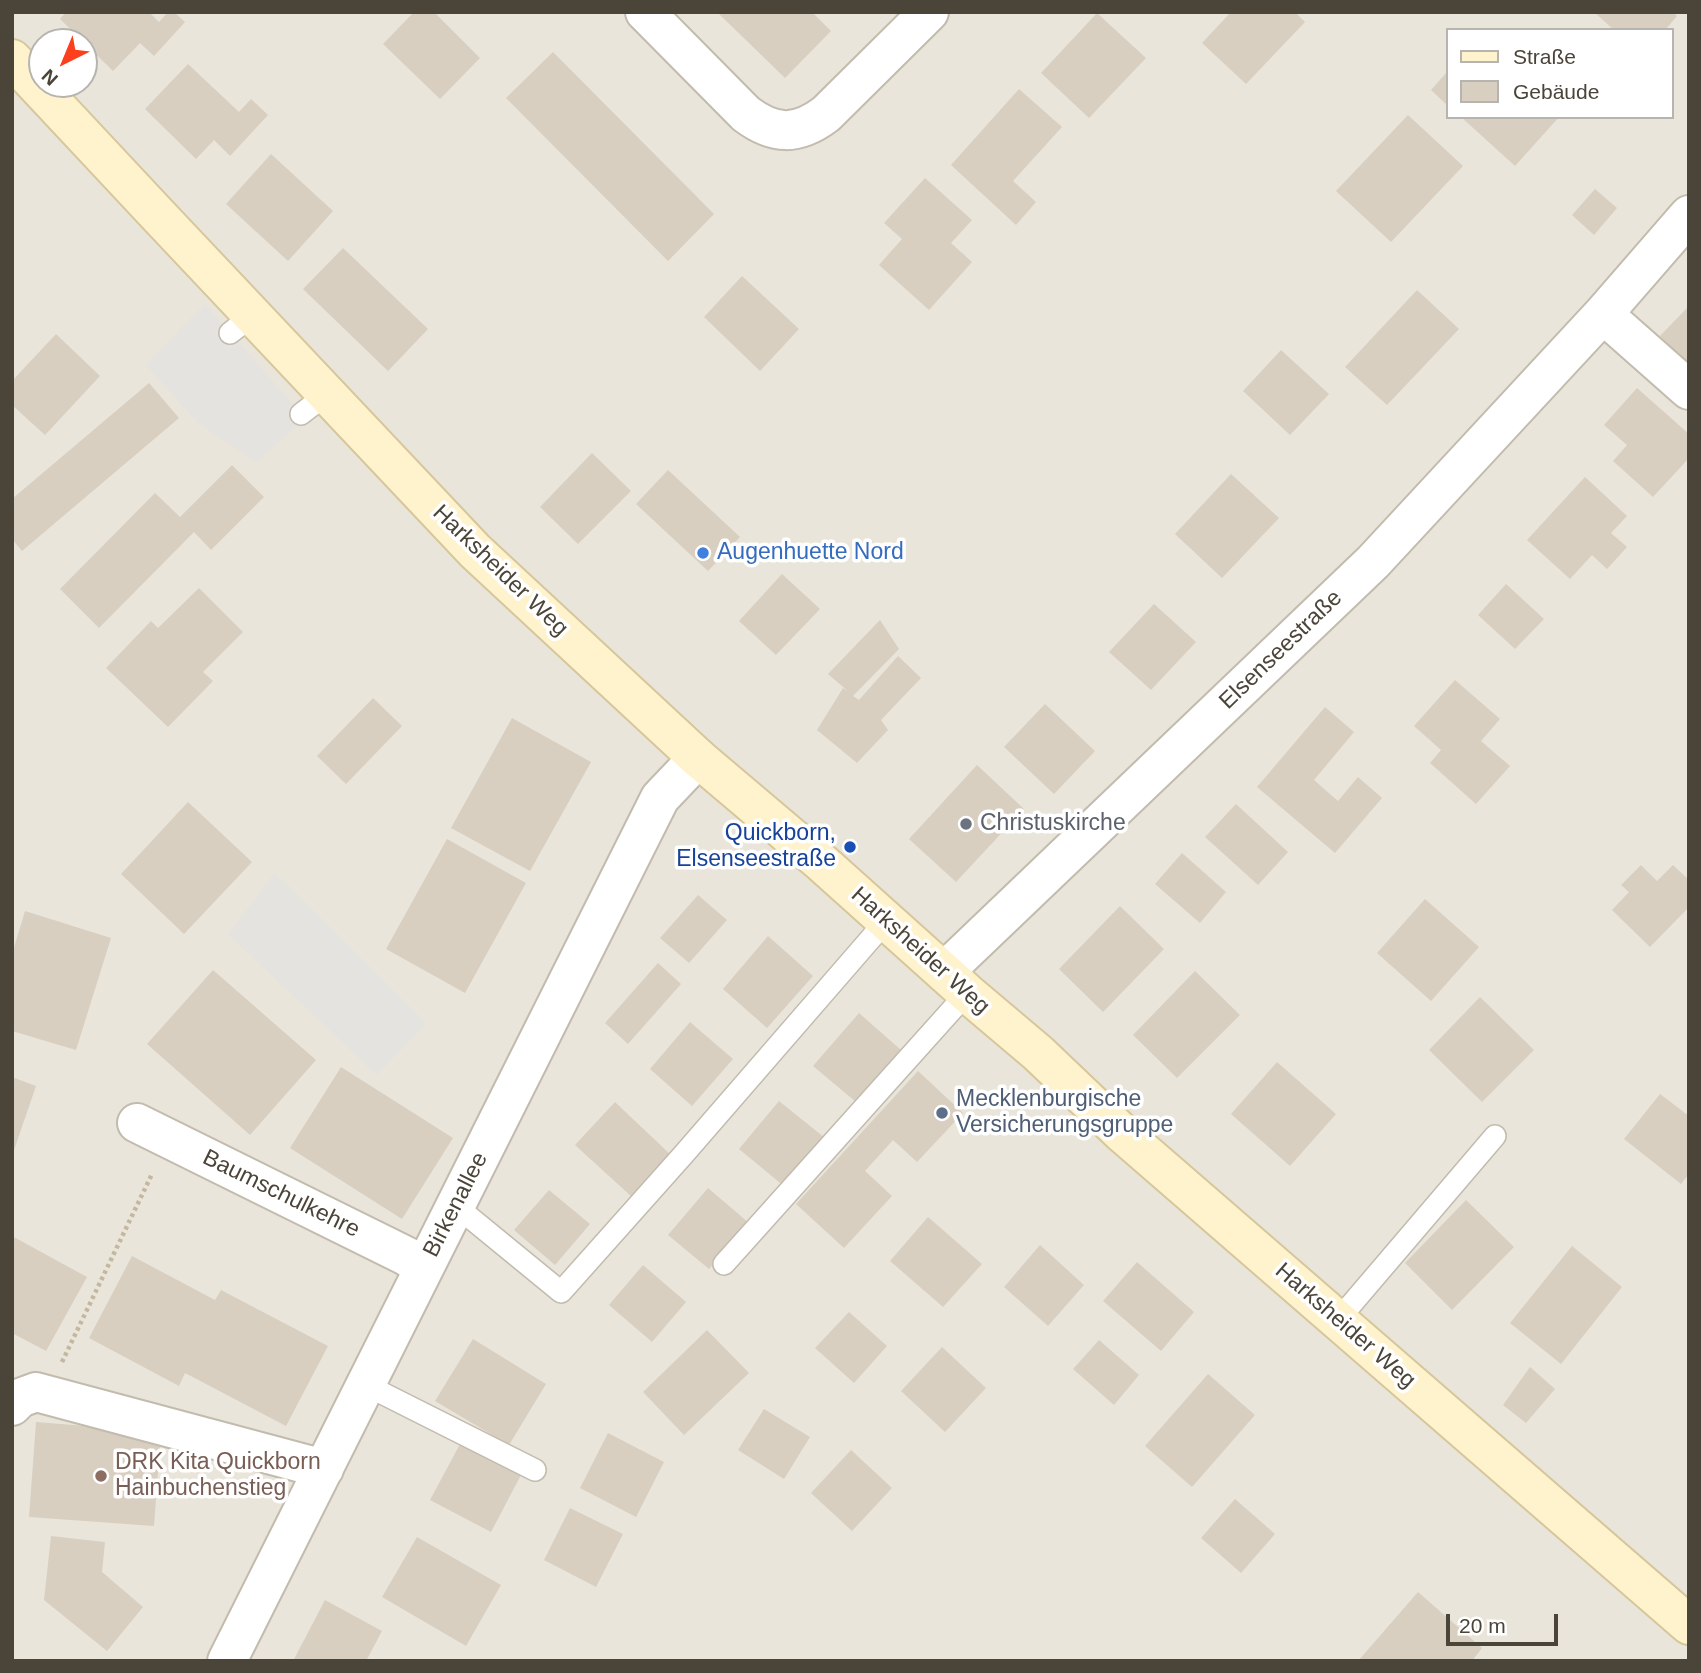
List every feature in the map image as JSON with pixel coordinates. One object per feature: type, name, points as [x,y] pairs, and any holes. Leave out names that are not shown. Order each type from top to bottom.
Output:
[{"type":"main road","name":"Harksheider Weg","points":[[12,59],[241,324],[314,404],[698,758],[822,863],[1038,1054],[1124,1134],[1689,1625]]},
{"type":"street","points":[[645,12],[746,114],[773,130],[787,131],[814,123],[826,114],[929,12]]},
{"type":"street","name":"Elsenseestraße","points":[[956,982],[1373,562],[1603,314],[1689,215]]},
{"type":"street","points":[[1603,314],[1689,390]]},
{"type":"street","name":"Birkenallee","points":[[228,1661],[660,798],[698,758]]},
{"type":"street","name":"Baumschulkehre","points":[[153,1131],[424,1267]]},
{"type":"street","points":[[29,1400],[324,1469]]},
{"type":"lane","points":[[456,1206],[561,1292],[886,921]]},
{"type":"lane","points":[[724,1265],[951,1009],[956,982]]},
{"type":"lane","points":[[1338,1320],[1495,1136]]},
{"type":"lane","points":[[366,1385],[535,1470]]},
{"type":"path","points":[[29,1400],[153,1131]]},
{"type":"shaded area","points":[[12,12],[1689,12],[1689,1661],[12,1661]]},
{"type":"shaded area","points":[[205,304],[305,418],[256,463],[197,422],[146,365]]},
{"type":"shaded area","points":[[275,873],[426,1023],[377,1075],[228,934]]},
{"type":"building","points":[[66,12],[149,12],[159,22],[168,12],[174,12],[185,22],[154,56],[140,43],[113,71],[98,56],[98,28],[69,28],[60,19]]},
{"type":"building","points":[[414,12],[434,12],[480,58],[440,99],[383,44]]},
{"type":"building","points":[[717,12],[812,12],[831,31],[785,78]]},
{"type":"building","points":[[1231,12],[1295,12],[1305,22],[1246,84],[1202,43]]},
{"type":"building","points":[[1594,12],[1672,12],[1677,16],[1667,28],[1612,28]]},
{"type":"building","points":[[1097,13],[1146,58],[1089,118],[1041,73]]},
{"type":"building","points":[[553,52],[714,214],[668,261],[506,98]]},
{"type":"building","points":[[188,64],[239,112],[251,99],[268,115],[230,156],[214,140],[196,159],[145,109]]},
{"type":"building","points":[[1446,73],[1446,104],[1431,90]]},
{"type":"building","points":[[1019,89],[1062,127],[1013,181],[1036,202],[1016,225],[951,165]]},
{"type":"building","points":[[1408,115],[1463,166],[1391,242],[1336,191]]},
{"type":"building","points":[[1463,119],[1557,119],[1515,166]]},
{"type":"building","points":[[271,154],[333,211],[288,261],[226,204]]},
{"type":"building","points":[[925,178],[972,220],[951,243],[972,262],[929,310],[879,265],[902,239],[884,223]]},
{"type":"building","points":[[1595,189],[1617,208],[1594,235],[1572,215]]},
{"type":"building","points":[[343,248],[428,329],[388,371],[303,289]]},
{"type":"building","points":[[742,276],[799,329],[760,371],[704,317]]},
{"type":"building","points":[[1417,290],[1459,329],[1387,405],[1345,367]]},
{"type":"building","points":[[1687,308],[1689,310],[1689,364],[1660,336]]},
{"type":"building","points":[[56,334],[100,376],[45,435],[12,405],[12,381]]},
{"type":"building","points":[[1281,350],[1329,394],[1290,435],[1243,391]]},
{"type":"building","points":[[149,383],[179,418],[22,551],[12,539],[12,499]]},
{"type":"building","points":[[1637,388],[1689,434],[1689,458],[1653,497],[1613,461],[1627,445],[1604,425]]},
{"type":"building","points":[[592,453],[631,491],[578,544],[540,507]]},
{"type":"building","points":[[232,465],[264,497],[211,550],[194,532],[99,628],[60,589],[155,493],[180,517]]},
{"type":"building","points":[[668,470],[740,537],[708,571],[636,504]]},
{"type":"building","points":[[1231,474],[1279,518],[1222,578],[1175,534]]},
{"type":"building","points":[[1585,477],[1627,516],[1611,533],[1627,547],[1607,569],[1592,555],[1570,579],[1527,540]]},
{"type":"building","points":[[782,574],[820,609],[776,655],[739,621]]},
{"type":"building","points":[[1506,584],[1544,619],[1515,649],[1478,615]]},
{"type":"building","points":[[199,588],[243,632],[203,672],[213,681],[168,727],[106,668],[151,621],[158,628]]},
{"type":"building","points":[[1154,604],[1196,642],[1151,690],[1109,652]]},
{"type":"building","points":[[880,620],[899,649],[853,696],[859,700],[898,656],[921,678],[881,720],[888,730],[857,763],[817,730],[843,688],[849,692],[828,674]]},
{"type":"building","points":[[1455,680],[1500,719],[1481,741],[1510,766],[1476,804],[1430,763],[1441,750],[1414,726]]},
{"type":"building","points":[[373,698],[402,726],[346,784],[317,756]]},
{"type":"building","points":[[1045,704],[1095,751],[1054,794],[1004,747]]},
{"type":"building","points":[[1325,707],[1354,732],[1314,780],[1338,801],[1358,777],[1382,798],[1335,853],[1257,787]]},
{"type":"building","points":[[512,718],[591,762],[530,871],[451,828]]},
{"type":"building","name":"Christuskirche","points":[[977,765],[1024,809],[956,882],[909,839]]},
{"type":"building","points":[[188,802],[252,862],[184,934],[121,874]]},
{"type":"building","points":[[1236,804],[1288,852],[1258,885],[1205,837]]},
{"type":"building","points":[[447,839],[526,883],[465,993],[386,949]]},
{"type":"building","points":[[1182,853],[1226,892],[1200,923],[1155,884]]},
{"type":"building","points":[[1641,865],[1657,881],[1673,865],[1689,880],[1689,907],[1650,947],[1612,910],[1629,892],[1621,885]]},
{"type":"building","points":[[698,895],[727,920],[689,963],[660,938]]},
{"type":"building","points":[[1425,899],[1479,947],[1431,1001],[1377,953]]},
{"type":"building","points":[[1120,906],[1164,949],[1103,1012],[1059,969]]},
{"type":"building","points":[[25,911],[111,938],[76,1050],[12,1031],[12,954]]},
{"type":"building","points":[[768,936],[813,976],[767,1028],[723,989]]},
{"type":"building","points":[[658,963],[681,984],[628,1044],[605,1023]]},
{"type":"building","points":[[213,970],[316,1060],[250,1135],[147,1044]]},
{"type":"building","points":[[1195,971],[1240,1015],[1177,1078],[1133,1035]]},
{"type":"building","points":[[1480,997],[1534,1050],[1482,1102],[1429,1050]]},
{"type":"building","points":[[859,1013],[901,1050],[856,1102],[813,1066]]},
{"type":"building","points":[[690,1022],[733,1059],[692,1106],[650,1069]]},
{"type":"building","points":[[1277,1062],[1336,1114],[1290,1166],[1231,1114]]},
{"type":"building","points":[[341,1067],[453,1138],[402,1219],[290,1148]]},
{"type":"building","points":[[918,1071],[963,1113],[917,1162],[893,1140],[865,1171],[892,1196],[844,1248],[796,1204]]},
{"type":"building","points":[[12,1077],[36,1086],[13,1153],[12,1153]]},
{"type":"building","points":[[1660,1094],[1689,1116],[1689,1174],[1681,1184],[1624,1139]]},
{"type":"building","points":[[779,1101],[825,1138],[785,1187],[739,1149]]},
{"type":"building","points":[[615,1102],[672,1156],[632,1197],[575,1145]]},
{"type":"building","points":[[708,1188],[749,1223],[709,1269],[668,1235]]},
{"type":"building","points":[[549,1190],[590,1224],[555,1265],[514,1230]]},
{"type":"building","points":[[1466,1200],[1514,1247],[1452,1310],[1405,1263]]},
{"type":"building","points":[[928,1217],[982,1264],[943,1307],[890,1261]]},
{"type":"building","points":[[12,1236],[87,1277],[46,1351],[12,1333]]},
{"type":"building","points":[[1040,1245],[1084,1285],[1048,1326],[1004,1287]]},
{"type":"building","points":[[1572,1246],[1622,1287],[1561,1364],[1510,1323]]},
{"type":"building","points":[[132,1256],[215,1300],[221,1290],[328,1346],[286,1426],[185,1373],[179,1386],[89,1338]]},
{"type":"building","points":[[1137,1262],[1194,1312],[1161,1351],[1103,1301]]},
{"type":"building","points":[[643,1265],[686,1302],[652,1342],[609,1305]]},
{"type":"building","points":[[849,1312],[887,1346],[854,1383],[815,1348]]},
{"type":"building","points":[[707,1330],[749,1373],[684,1435],[643,1392]]},
{"type":"building","points":[[473,1339],[546,1384],[509,1445],[435,1401]]},
{"type":"building","points":[[1099,1340],[1139,1375],[1114,1405],[1073,1369]]},
{"type":"building","points":[[942,1347],[986,1388],[945,1432],[901,1391]]},
{"type":"building","points":[[1530,1367],[1555,1389],[1526,1423],[1503,1405]]},
{"type":"building","points":[[1208,1374],[1255,1415],[1192,1487],[1145,1446]]},
{"type":"building","points":[[764,1409],[810,1437],[784,1479],[738,1450]]},
{"type":"building","points":[[36,1422],[161,1432],[154,1526],[29,1517]]},
{"type":"building","points":[[608,1433],[664,1462],[636,1517],[580,1488]]},
{"type":"building","points":[[460,1444],[521,1475],[491,1532],[430,1500]]},
{"type":"building","points":[[851,1450],[892,1488],[852,1531],[811,1493]]},
{"type":"building","points":[[1235,1499],[1275,1534],[1241,1573],[1201,1538]]},
{"type":"building","points":[[570,1508],[623,1534],[596,1587],[544,1560]]},
{"type":"building","points":[[51,1536],[105,1542],[102,1572],[143,1607],[107,1651],[44,1600]]},
{"type":"building","points":[[417,1537],[501,1585],[466,1646],[382,1597]]},
{"type":"building","points":[[1418,1592],[1482,1648],[1472,1661],[1358,1661]]},
{"type":"building","points":[[325,1600],[382,1631],[366,1661],[293,1661]]},
{"type":"place","name":"Augenhuette Nord","points":[[703,553]]},
{"type":"place","name":"Christuskirche","points":[[966,824]]},
{"type":"place","name":"Quickborn, Elsenseestraße","points":[[850,847]]},
{"type":"place","name":"Mecklenburgische Versicherungsgruppe","points":[[942,1113]]},
{"type":"place","name":"DRK Kita Quickborn Hainbuchenstieg","points":[[101,1476]]}]
